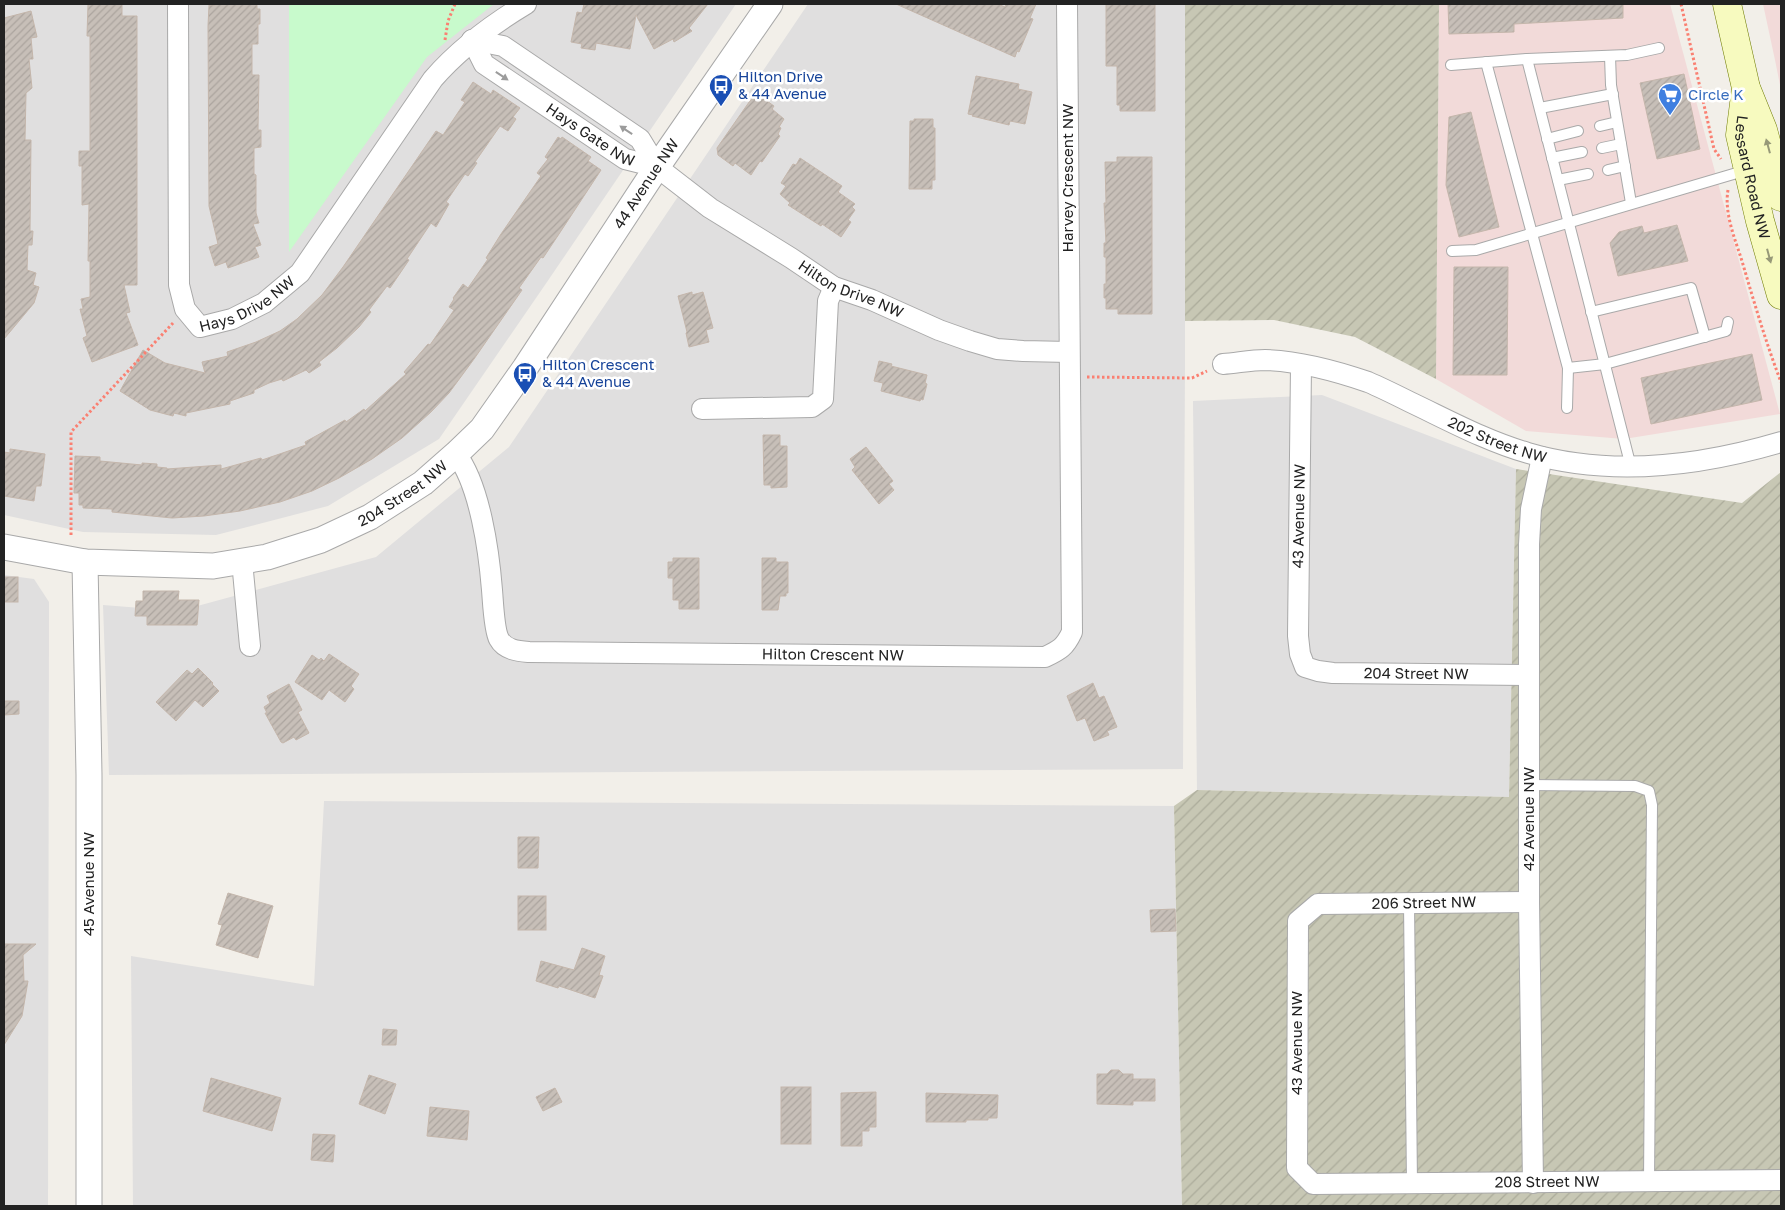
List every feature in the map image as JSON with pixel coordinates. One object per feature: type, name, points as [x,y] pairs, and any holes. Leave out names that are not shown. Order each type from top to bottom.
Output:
[{"type":"main road","name":"Lessard Road NW","points":[[1727,4],[1746,88],[1764,130],[1781,194]]},
{"type":"main road","name":"Lessard Road NW","points":[[1746,88],[1737,173],[1781,295]]},
{"type":"street","name":"Hays Drive NW","points":[[178,4],[179,285],[185,310],[200,327],[232,319],[264,303],[300,272],[424,91],[452,58],[472,40],[494,23],[526,4]]},
{"type":"street","name":"44 Avenue NW","points":[[526,368],[657,167],[770,4]]},
{"type":"street","name":"Harvey Crescent NW","points":[[1067,4],[1069,352]]},
{"type":"street","name":"Hays Gate NW","points":[[472,40],[484,64],[625,159],[657,167]]},
{"type":"street","name":"Hilton Drive NW","points":[[657,167],[710,208],[834,287],[872,300],[939,330],[997,349],[1069,352]]},
{"type":"street","points":[[702,409],[812,407],[823,399],[828,301],[834,287]]},
{"type":"street","name":"Hilton Crescent NW","points":[[456,454],[462,462],[476,497],[489,549],[499,639],[511,650],[529,652],[1045,657],[1067,644],[1072,632],[1069,352]]},
{"type":"street","name":"202 Street NW","points":[[1224,364],[1264,360],[1301,365],[1369,383],[1480,436],[1542,457],[1575,463],[1609,467],[1675,464],[1757,449],[1781,442]]},
{"type":"street","name":"43 Avenue NW","points":[[1301,365],[1298,636],[1300,654],[1305,667]]},
{"type":"street","name":"204 Street NW","points":[[4,547],[85,562],[213,566],[267,557],[321,540],[370,517],[423,483],[482,429],[526,368]]},
{"type":"street","name":"42 Avenue NW","points":[[1533,1183],[1528,675],[1531,509],[1542,457]]},
{"type":"street","points":[[242,561],[250,646]]},
{"type":"street","name":"45 Avenue NW","points":[[85,562],[89,794],[89,1206]]},
{"type":"street","name":"204 Street NW","points":[[1305,667],[1333,673],[1528,675]]},
{"type":"street","name":"206 Street NW","points":[[1318,904],[1529,902]]},
{"type":"street","name":"43 Avenue NW","points":[[1313,1184],[1297,1168],[1298,921],[1318,904]]},
{"type":"street","name":"208 Street NW","points":[[1313,1184],[1781,1180]]},
{"type":"lane","points":[[1451,65],[1527,59],[1627,55],[1659,48]]},
{"type":"lane","points":[[1610,56],[1612,94],[1632,203]]},
{"type":"lane","points":[[1527,59],[1631,466]]},
{"type":"lane","points":[[1486,62],[1568,368],[1567,408]]},
{"type":"lane","points":[[1540,108],[1612,94]]},
{"type":"lane","points":[[1600,126],[1617,122]]},
{"type":"lane","points":[[1547,139],[1578,131]]},
{"type":"lane","points":[[1602,148],[1621,144]]},
{"type":"lane","points":[[1552,158],[1582,152]]},
{"type":"lane","points":[[1608,170],[1625,166]]},
{"type":"lane","points":[[1452,251],[1476,250],[1568,221],[1737,173]]},
{"type":"lane","points":[[1558,180],[1588,174]]},
{"type":"lane","points":[[1592,312],[1691,288],[1705,336]]},
{"type":"lane","points":[[1568,368],[1605,364],[1726,331],[1728,322]]},
{"type":"lane","points":[[1530,785],[1635,786],[1649,791],[1652,805],[1649,1182]]},
{"type":"lane","points":[[1409,903],[1412,1184]]},
{"type":"path","points":[[452,58],[446,53],[444,39],[448,21],[455,4]]},
{"type":"path","points":[[1681,4],[1714,149],[1737,173],[1727,196],[1731,224],[1781,382]]},
{"type":"path","points":[[71,535],[72,432],[185,310]]},
{"type":"path","points":[[1069,377],[1192,378],[1224,364]]},
{"type":"shaded area","points":[[4,4],[736,4],[439,439],[328,506],[216,535],[83,532],[4,515]]},
{"type":"shaded area","points":[[808,4],[1185,4],[1183,769],[109,775],[103,605],[179,611],[376,557],[509,447]]},
{"type":"shaded area","points":[[1185,4],[1439,4],[1436,379],[1355,337],[1274,320],[1185,321]]},
{"type":"shaded area","points":[[1439,4],[1670,4],[1780,414],[1624,439],[1526,431],[1436,379]]},
{"type":"shaded area","points":[[1763,4],[1781,4],[1781,90],[1775,60]]},
{"type":"shaded area","points":[[1322,395],[1516,469],[1509,797],[1197,790],[1193,401]]},
{"type":"shaded area","points":[[1516,469],[1742,503],[1781,472],[1781,1206],[1182,1206],[1174,806],[1197,790],[1509,797]]},
{"type":"shaded area","points":[[4,575],[34,579],[49,602],[48,1206],[4,1206]]},
{"type":"shaded area","points":[[324,801],[1174,806],[1182,1206],[133,1206],[131,956],[314,986]]},
{"type":"green space","points":[[289,4],[494,4],[427,57],[289,252]]},
{"type":"building","points":[[88,4],[122,4],[122,16],[137,16],[137,285],[124,285],[130,312],[126,313],[138,345],[92,362],[83,338],[87,336],[80,309],[83,309],[81,299],[90,297],[90,261],[88,261],[89,204],[82,205],[82,166],[79,166],[79,151],[90,151],[90,36],[87,36]]},
{"type":"building","points":[[257,4],[257,9],[260,9],[258,44],[252,44],[252,75],[259,75],[258,130],[261,130],[261,147],[254,148],[254,174],[256,175],[256,213],[259,223],[253,224],[261,245],[255,247],[259,257],[228,268],[226,262],[215,266],[209,247],[218,244],[209,206],[208,26],[209,5]]},
{"type":"building","points":[[584,4],[708,4],[689,28],[692,31],[674,42],[673,39],[654,49],[636,15],[630,49],[596,43],[595,50],[581,48],[582,44],[571,42],[577,12],[582,13]]},
{"type":"building","points":[[896,4],[998,4],[1005,7],[1006,4],[1036,4],[1030,18],[1033,19],[1015,57]]},
{"type":"building","points":[[1106,4],[1155,4],[1155,111],[1120,111],[1120,105],[1117,105],[1117,66],[1106,66]]},
{"type":"building","points":[[1448,4],[1623,4],[1623,18],[1514,24],[1514,32],[1449,34]]},
{"type":"building","points":[[31,11],[37,37],[31,38],[33,59],[29,59],[32,88],[26,93],[25,140],[31,140],[30,231],[33,231],[32,245],[28,245],[27,270],[36,273],[33,285],[39,287],[34,303],[4,339],[4,18]]},
{"type":"building","name":"Circle K","points":[[1684,74],[1700,149],[1657,159],[1640,83]]},
{"type":"building","points":[[976,76],[1019,84],[1018,89],[1032,92],[1025,124],[1010,121],[1009,125],[968,114]]},
{"type":"building","points":[[473,82],[491,94],[493,90],[520,108],[513,117],[516,119],[508,131],[500,126],[475,162],[477,163],[468,176],[465,174],[446,202],[449,204],[436,227],[431,223],[390,288],[387,286],[359,327],[319,362],[321,365],[309,373],[306,370],[283,381],[282,379],[269,383],[254,390],[254,393],[230,401],[230,404],[186,413],[186,416],[174,413],[173,416],[150,410],[120,391],[143,350],[165,363],[205,373],[202,362],[228,356],[227,352],[280,331],[297,319],[322,295],[343,267],[436,131],[443,135],[465,102],[461,100]]},
{"type":"building","points":[[757,94],[774,106],[772,109],[784,119],[779,127],[781,128],[778,134],[780,136],[751,175],[735,163],[733,166],[718,155],[717,148],[754,95],[756,97]]},
{"type":"building","points":[[1471,112],[1499,227],[1459,237],[1446,185],[1449,117]]},
{"type":"building","points":[[914,119],[933,119],[933,128],[935,128],[935,180],[932,180],[932,189],[909,189],[910,121],[914,121]]},
{"type":"building","points":[[558,137],[561,139],[562,137],[591,157],[588,161],[601,170],[543,258],[541,257],[519,288],[522,290],[449,393],[402,438],[372,459],[312,491],[280,502],[240,511],[172,518],[112,512],[112,509],[83,508],[83,505],[79,505],[79,493],[74,493],[75,456],[100,457],[100,461],[142,465],[142,463],[157,464],[157,467],[167,469],[221,465],[221,469],[261,458],[262,460],[306,445],[305,442],[345,420],[346,422],[364,409],[365,411],[406,374],[404,372],[428,344],[430,345],[454,310],[449,307],[453,298],[463,284],[468,288],[488,259],[486,258],[501,234],[541,176],[537,173],[548,159],[545,157]]},
{"type":"building","points":[[1117,157],[1152,157],[1152,314],[1118,314],[1118,309],[1106,309],[1106,298],[1104,298],[1104,284],[1106,284],[1106,257],[1104,257],[1104,243],[1106,243],[1104,203],[1106,203],[1105,162],[1117,162]]},
{"type":"building","points":[[800,158],[842,186],[838,192],[855,204],[852,207],[855,210],[848,220],[851,222],[841,237],[788,205],[790,203],[780,194],[786,186],[781,183],[793,164],[796,165]]},
{"type":"building","points":[[1677,225],[1688,261],[1618,276],[1610,243],[1619,232],[1642,226],[1644,233]]},
{"type":"building","points":[[1454,267],[1508,267],[1507,375],[1453,375]]},
{"type":"building","points":[[692,292],[692,295],[703,292],[713,328],[706,330],[709,342],[689,347],[678,296]]},
{"type":"building","points":[[1752,354],[1762,400],[1651,424],[1641,378]]},
{"type":"building","points":[[879,361],[927,375],[923,400],[921,399],[920,401],[881,391],[883,383],[874,381]]},
{"type":"building","points":[[763,435],[780,435],[780,446],[787,446],[787,487],[771,488],[771,485],[764,485]]},
{"type":"building","points":[[866,447],[893,481],[889,484],[894,490],[879,504],[852,470],[855,467],[850,459]]},
{"type":"building","points":[[10,449],[45,454],[41,486],[36,486],[34,501],[4,496],[4,452],[10,453]]},
{"type":"building","points":[[673,558],[699,558],[699,609],[679,609],[679,600],[673,600],[673,578],[668,578],[668,562],[673,562]]},
{"type":"building","points":[[762,558],[776,558],[776,562],[788,562],[788,593],[786,593],[786,596],[780,596],[778,610],[762,610]]},
{"type":"building","points":[[4,577],[18,577],[18,602],[4,602]]},
{"type":"building","points":[[143,591],[179,591],[178,600],[199,600],[197,625],[147,625],[147,616],[135,616],[136,601],[143,601]]},
{"type":"building","points":[[329,654],[359,674],[351,686],[354,689],[345,702],[329,690],[322,700],[295,682],[312,655],[324,661]]},
{"type":"building","points":[[198,668],[219,691],[203,707],[195,700],[176,721],[156,702],[187,670],[192,674]]},
{"type":"building","points":[[1093,683],[1099,698],[1104,696],[1117,727],[1107,731],[1109,735],[1094,741],[1085,718],[1077,721],[1067,696]]},
{"type":"building","points":[[289,684],[302,710],[298,712],[309,733],[296,740],[294,737],[283,743],[265,713],[267,713],[264,707],[270,703],[267,696]]},
{"type":"building","points":[[4,701],[19,701],[19,714],[4,715]]},
{"type":"building","points":[[518,837],[539,837],[538,868],[518,868]]},
{"type":"building","points":[[228,893],[273,906],[258,958],[216,945],[222,925],[218,924]]},
{"type":"building","points":[[518,896],[546,896],[546,930],[518,930]]},
{"type":"building","points":[[1175,909],[1176,931],[1151,932],[1150,910]]},
{"type":"building","points":[[4,944],[36,944],[23,955],[24,981],[28,981],[22,1016],[4,1045]]},
{"type":"building","points":[[582,948],[605,956],[599,975],[603,976],[595,998],[559,986],[558,988],[536,981],[541,961],[574,970]]},
{"type":"building","points":[[383,1029],[397,1030],[396,1045],[382,1045]]},
{"type":"building","points":[[1111,1070],[1119,1070],[1123,1074],[1133,1074],[1133,1079],[1155,1079],[1155,1101],[1133,1101],[1133,1105],[1097,1104],[1097,1074],[1107,1074]]},
{"type":"building","points":[[369,1075],[396,1084],[385,1114],[359,1104]]},
{"type":"building","points":[[211,1078],[281,1098],[272,1131],[203,1111]]},
{"type":"building","points":[[781,1087],[811,1087],[811,1144],[781,1144]]},
{"type":"building","points":[[555,1088],[562,1102],[543,1111],[536,1097]]},
{"type":"building","points":[[876,1092],[876,1127],[869,1127],[869,1131],[862,1131],[862,1146],[841,1146],[841,1093]]},
{"type":"building","points":[[926,1093],[998,1095],[997,1118],[966,1120],[966,1122],[926,1122]]},
{"type":"building","points":[[430,1107],[469,1111],[467,1140],[427,1136]]},
{"type":"building","points":[[313,1134],[335,1135],[333,1162],[311,1160]]},
{"type":"place","name":"Hilton Drive & 44 Avenue","points":[[721,107]]},
{"type":"place","name":"Circle K","points":[[1670,116]]},
{"type":"place","name":"Hilton Crescent & 44 Avenue","points":[[525,395]]}]
